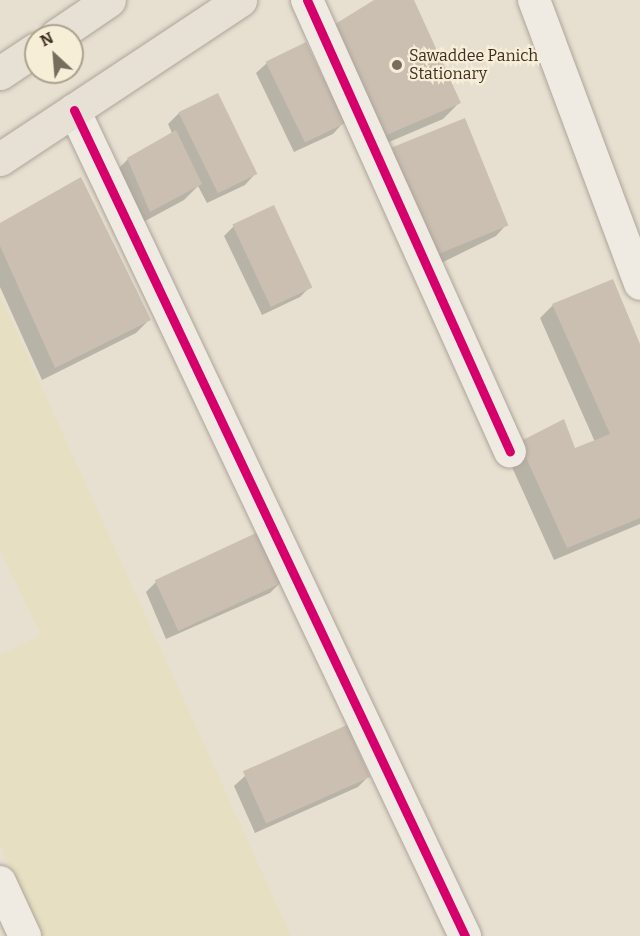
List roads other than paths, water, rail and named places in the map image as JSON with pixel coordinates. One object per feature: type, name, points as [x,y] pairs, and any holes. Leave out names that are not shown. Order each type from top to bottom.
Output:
[{"type":"main road","points":[[74,24],[109,0]]},
{"type":"main road","points":[[0,159],[240,0]]},
{"type":"main road","points":[[0,73],[24,57]]},
{"type":"street","points":[[307,0],[510,452]]},
{"type":"street","points":[[534,0],[640,284]]},
{"type":"street","points":[[74,110],[465,936]]},
{"type":"street","points":[[0,882],[25,936]]},
{"type":"place","name":"Sawaddee Panich Stationary","points":[[397,65]]}]
